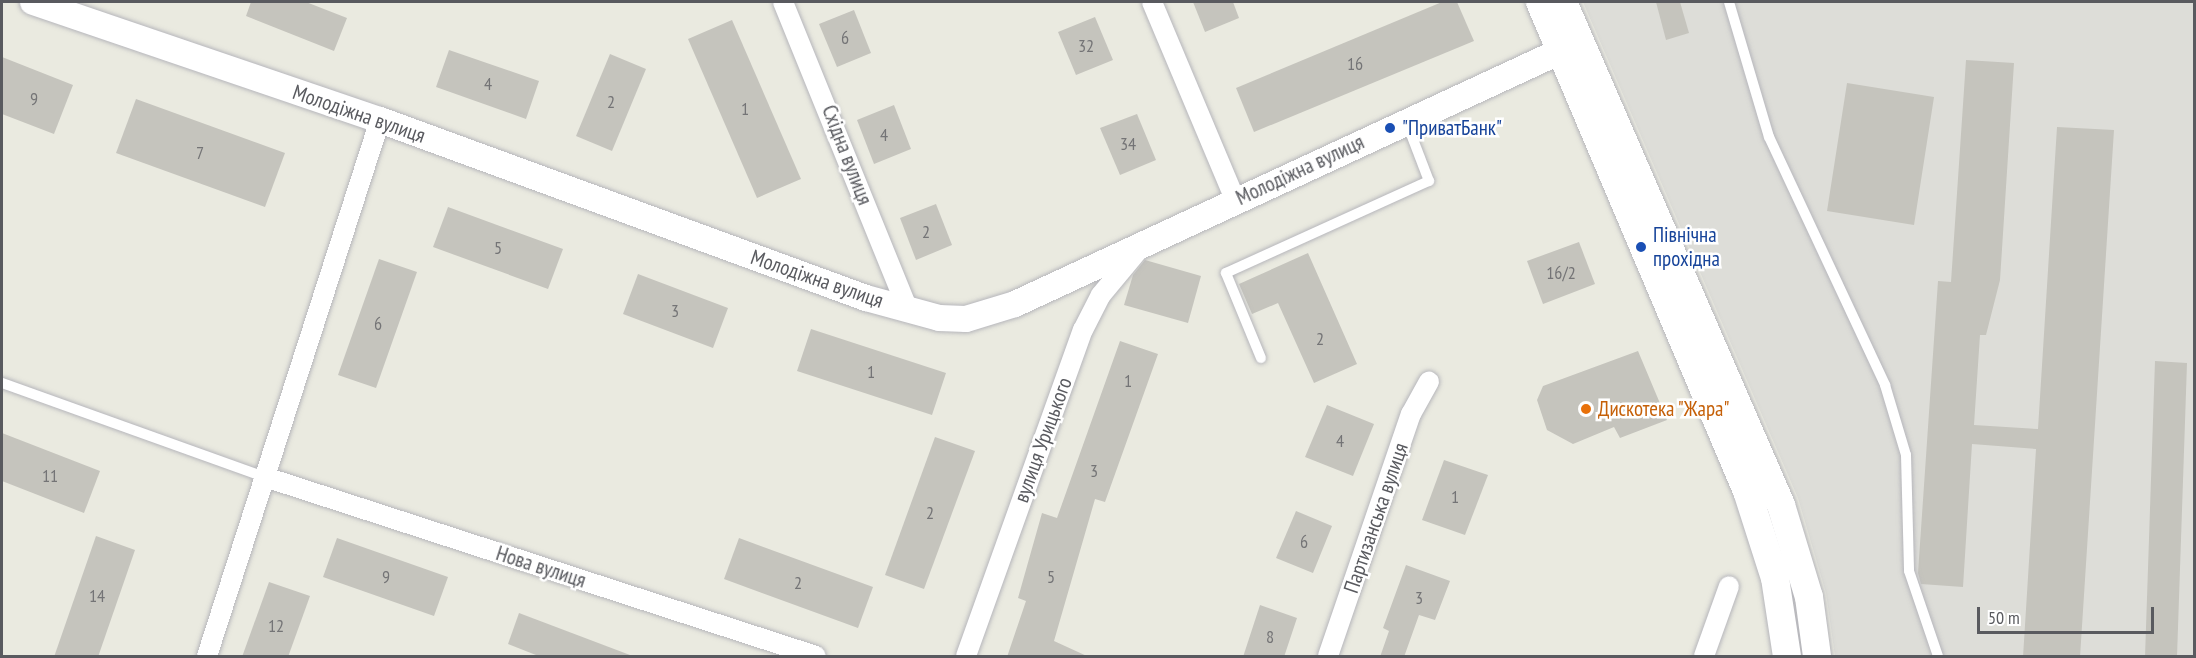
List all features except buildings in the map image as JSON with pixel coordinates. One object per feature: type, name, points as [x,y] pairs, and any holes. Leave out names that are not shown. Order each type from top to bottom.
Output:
[{"type":"main road","points":[[1540,2],[1571,46],[1781,505],[1801,566],[1817,657]]},
{"type":"main road","points":[[1563,2],[1571,46],[1747,491],[1775,578],[1787,657]]},
{"type":"street","name":"Молодіжна вулиця","points":[[33,2],[380,120],[908,310],[939,318],[990,314],[1147,238],[1571,46]]},
{"type":"street","name":"Східна вулиця","points":[[783,2],[908,310]]},
{"type":"street","points":[[1152,2],[1235,199]]},
{"type":"street","points":[[207,657],[380,120]]},
{"type":"street","name":"вулиця Урицького","points":[[966,657],[1083,330],[1101,295],[1147,238]]},
{"type":"street","name":"Партизанська вулиця","points":[[1328,657],[1411,414],[1429,382]]},
{"type":"street","name":"Нова вулиця","points":[[265,477],[816,657]]},
{"type":"street","points":[[1704,657],[1729,586]]},
{"type":"lane","points":[[1728,2],[1768,137],[1885,385],[1906,455],[1909,571],[1938,657]]},
{"type":"lane","points":[[1261,358],[1226,273],[1429,181],[1406,121]]},
{"type":"lane","points":[[2,383],[265,477]]},
{"type":"shaded area","points":[[1583,2],[2194,2],[2194,656],[1835,656],[1826,593],[1798,498]]},
{"type":"place","name":"\"ПриватБанк\"","points":[[1390,128]]},
{"type":"place","name":"Північна прохідна","points":[[1641,247]]},
{"type":"place","name":"Дискотека \"Жара\"","points":[[1586,409]]}]
